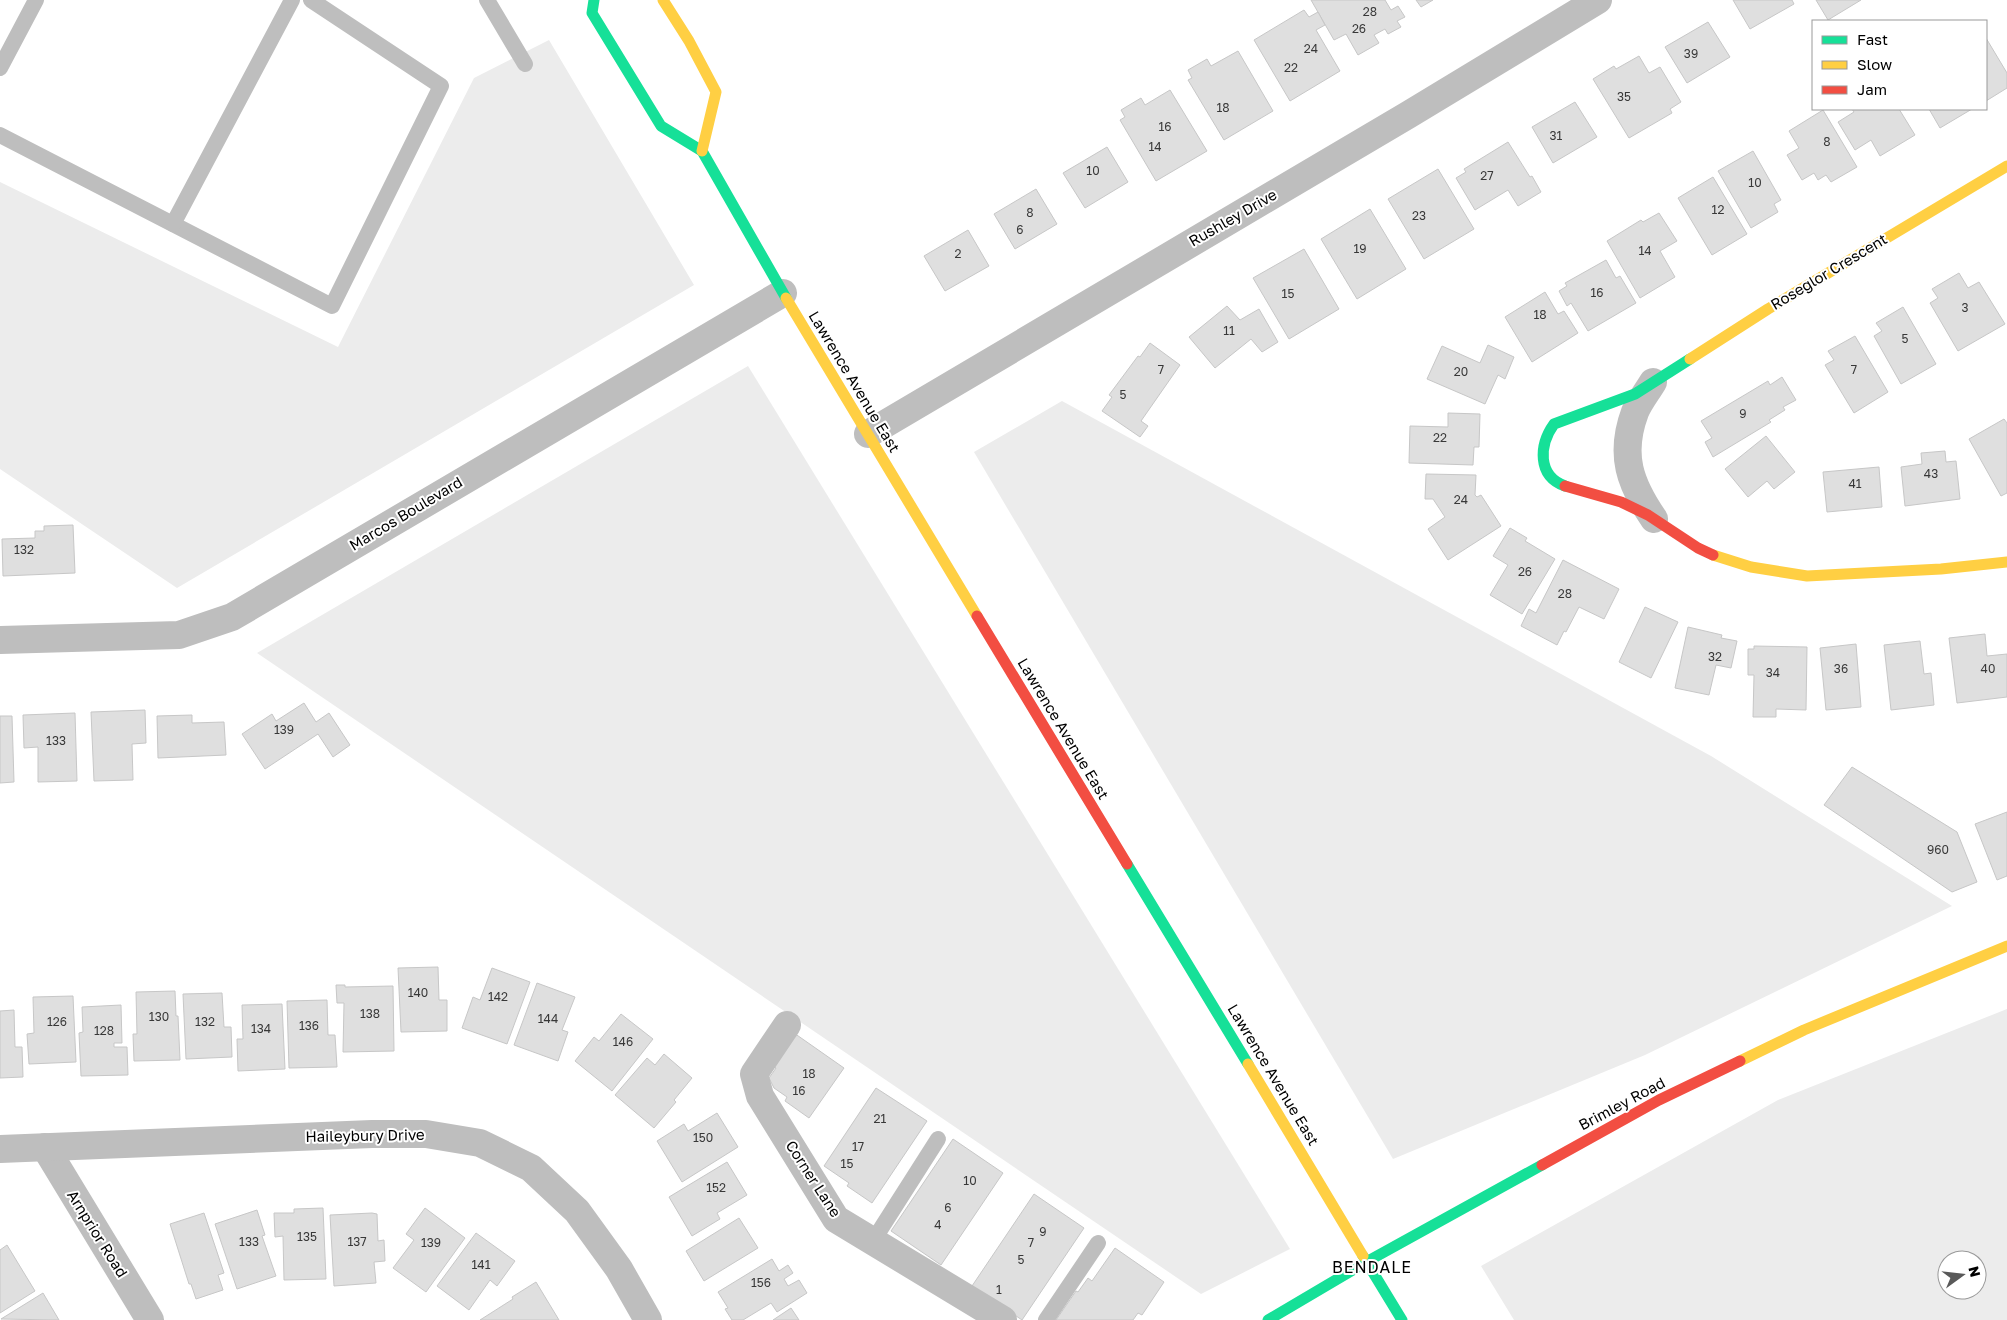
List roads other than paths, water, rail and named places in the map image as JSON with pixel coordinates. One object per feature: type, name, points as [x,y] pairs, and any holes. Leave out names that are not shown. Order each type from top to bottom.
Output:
[{"type":"main road","name":"Lawrence Avenue East","points":[[594,0],[592,13],[662,126],[702,151],[783,293],[1402,1320]]},
{"type":"main road","points":[[664,0],[689,41],[716,92],[702,151]]},
{"type":"main road","name":"Roseglor Crescent","points":[[2007,166],[1768,309],[1627,398],[1554,424],[1546,434],[1541,452],[1545,467],[1553,480],[1578,490],[1606,496],[1633,507],[1718,558],[1761,569],[1806,576],[1944,569],[2007,562]]},
{"type":"main road","name":"Brimley Road","points":[[1268,1320],[1368,1261],[1659,1100],[1804,1030],[2007,946]]},
{"type":"street","name":"Rushley Drive","points":[[868,434],[1408,115],[1598,0]]},
{"type":"street","name":"Marcos Boulevard","points":[[0,640],[179,635],[232,617],[783,293]]},
{"type":"street","name":"Roseglor Crescent","points":[[1653,382],[1635,411],[1628,438],[1628,467],[1638,496],[1654,519]]},
{"type":"street","name":"Corner Lane","points":[[787,1025],[754,1074],[760,1096],[836,1219],[1003,1320]]},
{"type":"street","name":"Haileybury Drive","points":[[0,1149],[390,1134],[426,1134],[480,1143],[532,1168],[578,1211],[619,1269],[648,1320]]},
{"type":"street","name":"Arnprior Road","points":[[45,1147],[150,1320]]},
{"type":"lane","points":[[0,68],[36,0]]},
{"type":"lane","points":[[173,224],[292,0]]},
{"type":"lane","points":[[0,135],[332,306],[441,86],[311,0]]},
{"type":"lane","points":[[487,0],[525,64]]},
{"type":"lane","points":[[873,1241],[938,1139]]},
{"type":"lane","points":[[1046,1320],[1098,1243]]},
{"type":"district","name":"BENDALE","points":[[1372,1267]]}]
